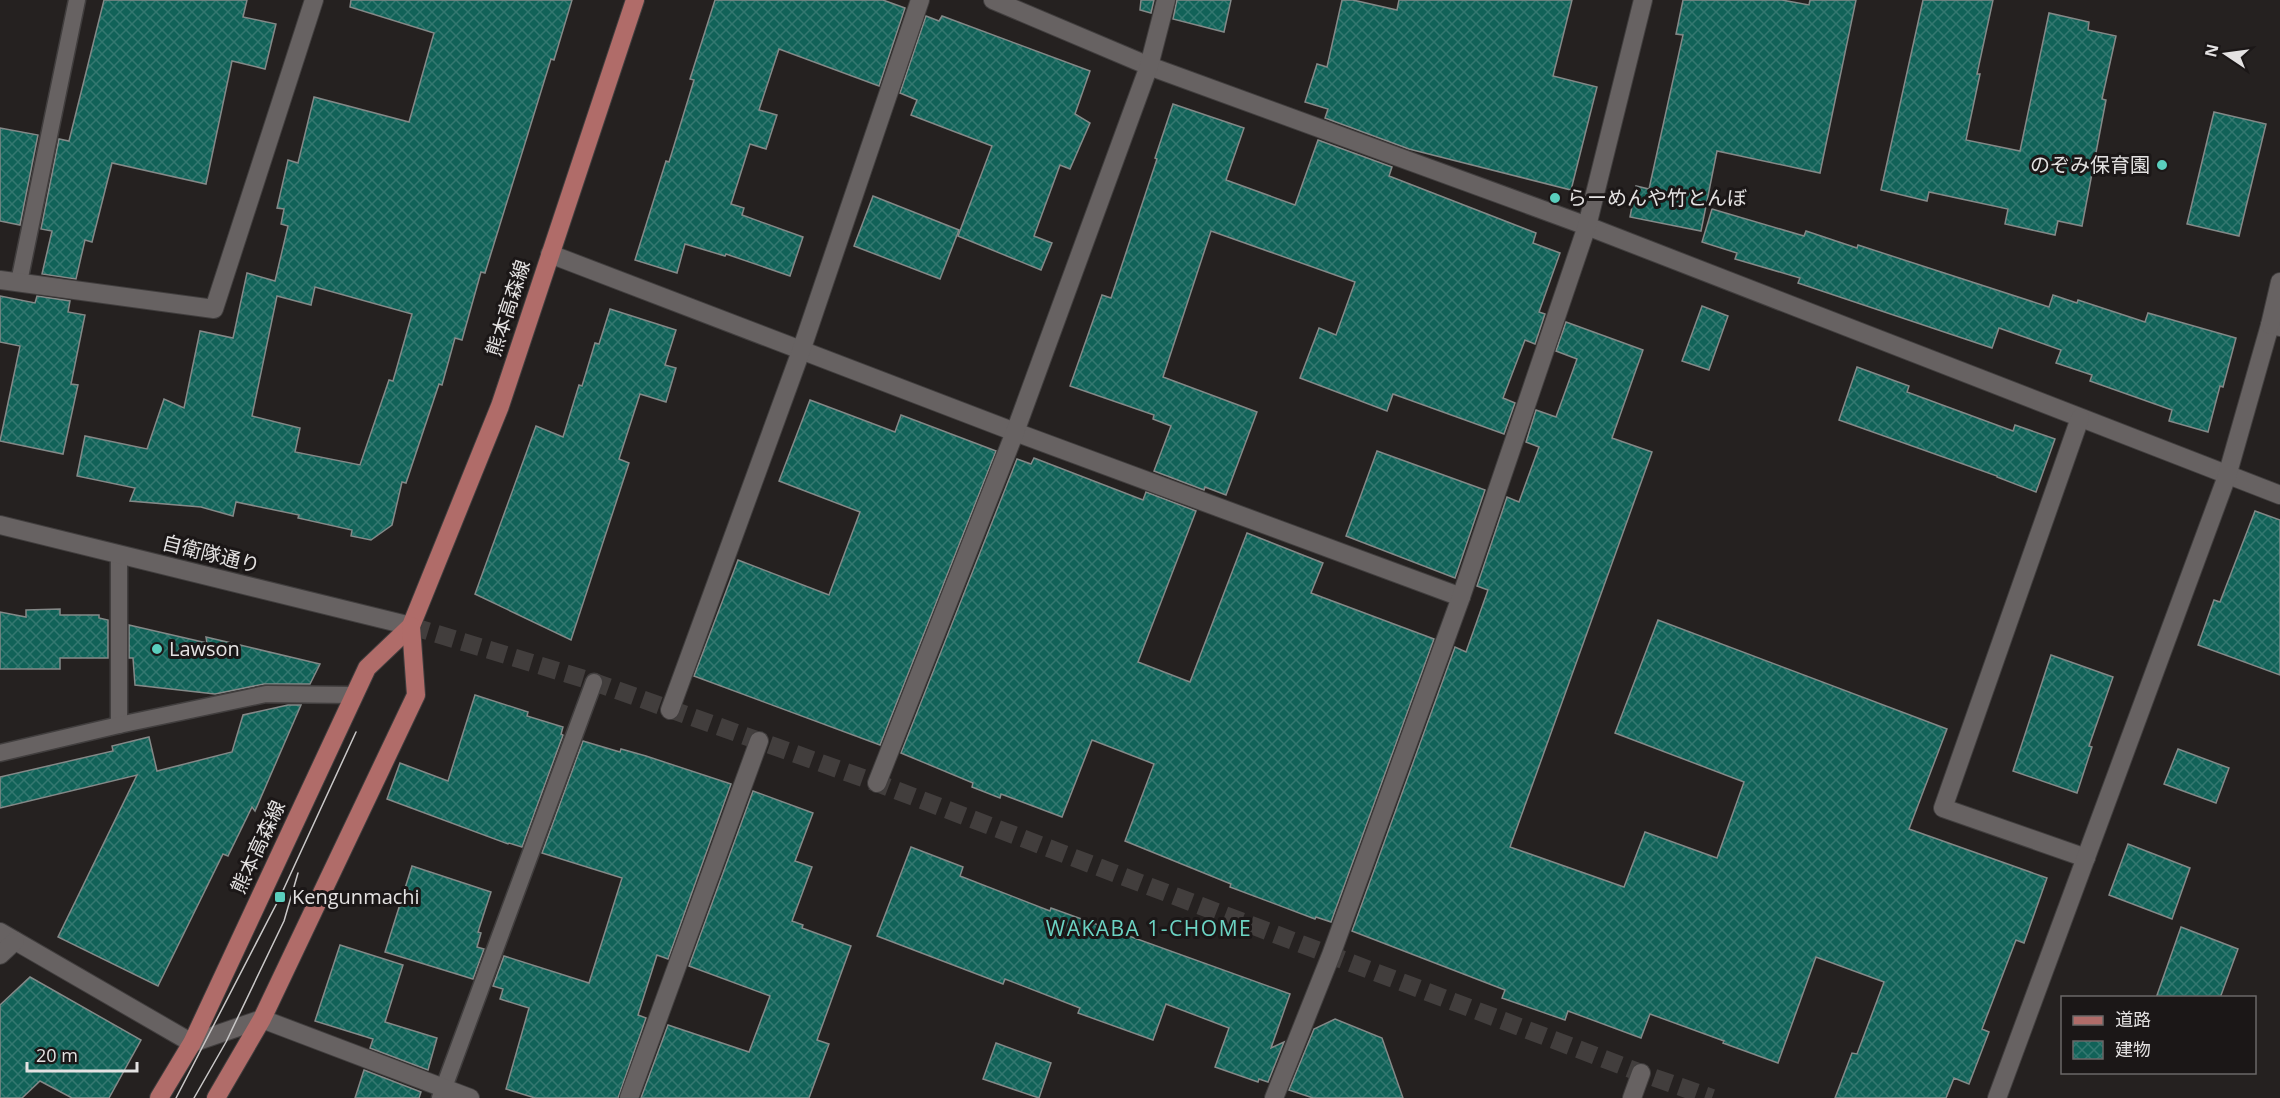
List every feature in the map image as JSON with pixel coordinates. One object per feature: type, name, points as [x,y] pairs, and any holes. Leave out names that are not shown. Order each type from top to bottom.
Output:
[{"type":"main road","name":"熊本高森線","points":[[159,1098],[192,1043],[367,668],[411,626],[500,406],[635,0]]},
{"type":"main road","name":"熊本高森線","points":[[216,1098],[261,1019],[416,695],[411,626]]},
{"type":"street","points":[[0,280],[214,309],[314,0]]},
{"type":"street","points":[[670,710],[801,351],[920,0]]},
{"type":"street","points":[[993,0],[1149,66],[1587,225],[2280,495]]},
{"type":"street","points":[[877,783],[1015,432],[1149,66],[1166,0]]},
{"type":"street","points":[[1274,1098],[1331,954],[1461,597],[1587,225],[1643,0]]},
{"type":"street","points":[[550,254],[1015,432],[1461,597]]},
{"type":"street","points":[[1997,1098],[2227,476],[2275,326],[2280,282]]},
{"type":"street","points":[[2080,418],[1943,808],[2086,858]]},
{"type":"street","name":"自衛隊通り","points":[[0,525],[411,626]]},
{"type":"street","points":[[629,1098],[759,741]]},
{"type":"street","points":[[0,955],[7,937],[192,1043],[261,1019],[442,1093],[470,1098]]},
{"type":"street","points":[[1632,1098],[1641,1073]]},
{"type":"lane","points":[[19,282],[77,0]]},
{"type":"lane","points":[[119,554],[119,725]]},
{"type":"lane","points":[[442,1093],[594,682]]},
{"type":"lane","points":[[0,753],[266,694],[354,695]]},
{"type":"building","points":[[104,0],[247,0],[243,17],[276,24],[265,69],[232,61],[206,184],[112,163],[92,242],[85,240],[76,279],[42,274],[52,231],[41,229],[59,139],[69,141]]},
{"type":"building","points":[[351,0],[572,0],[554,60],[551,59],[485,273],[481,272],[462,340],[455,338],[442,385],[439,384],[406,483],[402,482],[392,525],[371,540],[351,536],[352,530],[298,518],[299,515],[236,502],[233,516],[201,507],[130,501],[135,488],[77,476],[85,436],[147,449],[164,399],[184,408],[200,331],[233,338],[247,273],[275,281],[288,226],[281,224],[284,209],[277,208],[288,160],[298,163],[314,97],[409,122],[434,33],[350,7]],"holes":[[[315,287],[412,314],[393,381],[389,380],[360,465],[295,452],[300,428],[252,416],[277,296],[311,305]]]},
{"type":"building","points":[[715,0],[883,0],[905,8],[879,86],[779,49],[759,110],[777,115],[766,149],[750,144],[731,204],[744,208],[742,215],[803,237],[790,276],[726,254],[725,256],[685,244],[677,273],[635,260],[666,161],[669,162],[694,80],[690,79]]},
{"type":"building","points":[[1141,0],[1154,0],[1151,13],[1140,10]]},
{"type":"building","points":[[1177,0],[1231,0],[1224,32],[1173,19]]},
{"type":"building","points":[[1342,0],[1353,0],[1397,10],[1399,0],[1572,0],[1553,76],[1597,87],[1571,190],[1409,149],[1325,118],[1328,109],[1305,102],[1317,64],[1327,67]]},
{"type":"building","points":[[1683,0],[1782,0],[1809,5],[1810,0],[1856,0],[1820,173],[1717,151],[1701,231],[1630,217],[1636,186],[1649,189],[1683,35],[1676,34]]},
{"type":"building","points":[[1923,0],[1993,0],[1966,140],[2020,151],[2049,13],[2089,22],[2088,30],[2116,36],[2102,99],[2106,100],[2082,226],[2058,221],[2055,235],[2005,224],[2008,209],[1929,192],[1927,201],[1881,190]]},
{"type":"building","points":[[926,16],[939,21],[942,16],[1090,71],[1075,114],[1090,123],[1070,169],[1060,165],[1034,236],[1052,243],[1041,270],[958,236],[992,146],[911,115],[917,100],[900,93]]},
{"type":"building","points":[[1173,104],[1244,128],[1226,180],[1295,205],[1318,140],[1392,167],[1389,176],[1536,233],[1533,243],[1560,253],[1539,312],[1545,314],[1535,344],[1525,340],[1503,398],[1515,403],[1504,434],[1393,394],[1387,411],[1300,378],[1319,328],[1336,335],[1355,282],[1211,231],[1163,377],[1257,412],[1226,495],[1205,487],[1204,490],[1154,471],[1171,426],[1153,419],[1154,415],[1070,386],[1102,295],[1111,298]]},
{"type":"building","points":[[2214,112],[2266,124],[2239,236],[2187,224]]},
{"type":"building","points":[[0,128],[38,135],[20,225],[0,221]]},
{"type":"building","points":[[873,196],[959,230],[940,279],[854,246]]},
{"type":"building","points":[[1712,209],[1804,236],[1806,231],[1857,248],[1858,245],[2049,307],[2053,295],[2077,303],[2078,300],[2145,322],[2148,313],[2236,338],[2208,432],[2169,421],[2172,410],[2090,381],[2092,375],[2056,363],[2061,350],[1999,328],[1992,348],[1798,283],[1800,278],[1735,259],[1737,253],[1702,242]]},
{"type":"building","points":[[0,296],[35,303],[37,296],[70,301],[68,312],[85,315],[71,384],[78,385],[63,454],[0,441],[20,346],[0,342]]},
{"type":"building","points":[[1702,306],[1728,316],[1709,370],[1682,361]]},
{"type":"building","points":[[610,309],[676,330],[665,365],[676,368],[666,402],[640,394],[619,459],[629,463],[571,640],[475,594],[536,426],[563,437],[579,385],[582,386],[595,343],[599,344]]},
{"type":"building","points":[[1566,322],[1643,350],[1612,438],[1652,452],[1510,847],[1624,887],[1645,832],[1717,858],[1744,782],[1615,733],[1658,620],[1947,729],[1909,829],[2047,878],[2024,943],[2016,940],[1982,1029],[1989,1032],[1969,1084],[1954,1078],[1946,1098],[1835,1098],[1852,1053],[1857,1054],[1884,982],[1816,957],[1778,1063],[1650,1014],[1641,1038],[1568,1011],[1565,1020],[1502,998],[1505,990],[1352,931],[1455,647],[1466,652],[1488,590],[1477,586],[1507,497],[1519,502],[1539,447],[1526,442],[1536,410],[1556,417],[1577,359],[1556,351]]},
{"type":"building","points":[[1857,367],[1909,386],[1907,392],[2013,431],[2015,425],[2055,439],[2036,492],[1839,420]]},
{"type":"building","points":[[810,400],[895,432],[901,415],[996,451],[880,745],[694,676],[738,560],[829,595],[860,512],[779,481]]},
{"type":"building","points":[[1377,451],[1485,490],[1455,578],[1346,536]]},
{"type":"building","points":[[1034,458],[1143,500],[1146,492],[1196,511],[1138,662],[1190,682],[1247,533],[1323,563],[1311,593],[1434,639],[1331,922],[1316,917],[1315,919],[1230,887],[1231,884],[1125,841],[1154,764],[1092,740],[1062,817],[1001,794],[1000,798],[972,787],[973,783],[901,753],[1017,459],[1031,464]]},
{"type":"building","points":[[2255,511],[2280,520],[2280,675],[2198,645],[2214,600],[2220,602]]},
{"type":"building","points":[[60,609],[60,615],[99,615],[99,618],[108,620],[108,658],[60,658],[60,669],[0,669],[0,612],[26,617],[26,610]]},
{"type":"building","points":[[129,625],[207,643],[206,637],[320,664],[310,684],[264,684],[215,694],[135,685],[133,658],[129,658]]},
{"type":"building","points":[[2051,655],[2113,677],[2089,746],[2092,747],[2077,793],[2013,771]]},
{"type":"building","points":[[475,695],[528,712],[527,716],[563,727],[561,734],[563,735],[522,847],[508,844],[387,799],[400,763],[448,781]]},
{"type":"building","points":[[288,705],[301,705],[255,811],[252,807],[228,856],[223,854],[158,986],[58,937],[137,775],[0,808],[0,777],[113,751],[112,746],[149,737],[157,771],[232,752],[243,715]]},
{"type":"building","points":[[583,741],[620,752],[621,749],[646,756],[731,784],[668,959],[657,955],[638,1015],[646,1018],[618,1098],[535,1098],[506,1089],[529,1008],[500,999],[503,989],[493,986],[504,956],[589,983],[622,878],[542,853]]},
{"type":"building","points":[[2178,749],[2229,768],[2216,803],[2164,784]]},
{"type":"building","points":[[753,791],[813,813],[795,861],[812,867],[792,921],[803,925],[802,928],[851,946],[817,1040],[829,1044],[809,1098],[641,1098],[668,1025],[749,1052],[770,996],[689,966]]},
{"type":"building","points":[[2128,844],[2190,868],[2172,919],[2109,895]]},
{"type":"building","points":[[911,847],[963,867],[960,876],[1050,911],[1051,908],[1290,994],[1271,1048],[1284,1042],[1268,1082],[1259,1079],[1258,1082],[1215,1067],[1229,1028],[1166,1004],[1153,1040],[1078,1013],[1080,1008],[1005,979],[1003,984],[877,936]]},
{"type":"building","points":[[412,866],[491,892],[478,932],[481,933],[477,947],[484,949],[473,979],[385,952]]},
{"type":"building","points":[[2181,927],[2238,949],[2221,996],[2157,996]]},
{"type":"building","points":[[340,945],[403,965],[385,1022],[437,1038],[428,1070],[370,1048],[373,1039],[315,1021]]},
{"type":"building","points":[[30,977],[141,1040],[109,1098],[72,1098],[40,1081],[22,1098],[0,1098],[0,1005]]},
{"type":"building","points":[[1335,1019],[1382,1038],[1403,1098],[1313,1098],[1289,1090],[1314,1029]]},
{"type":"building","points":[[996,1043],[1051,1063],[1039,1098],[983,1079]]},
{"type":"building","points":[[364,1070],[421,1092],[419,1098],[355,1098]]},
{"type":"tunnel","points":[[411,626],[594,682],[877,783],[1712,1098]]},
{"type":"tram line","points":[[176,1098],[280,897],[356,732]]},
{"type":"tram line","points":[[194,1098],[226,1042],[284,921],[298,873]]},
{"type":"place","name":"のぞみ保育園","points":[[2162,165]]},
{"type":"place","name":"らーめんや竹とんぼ","points":[[1555,198]]},
{"type":"place","name":"Lawson","points":[[157,649]]},
{"type":"place","name":"Kengunmachi","points":[[280,897]]},
{"type":"district","name":"WAKABA 1-CHOME","points":[[1149,929]]}]
